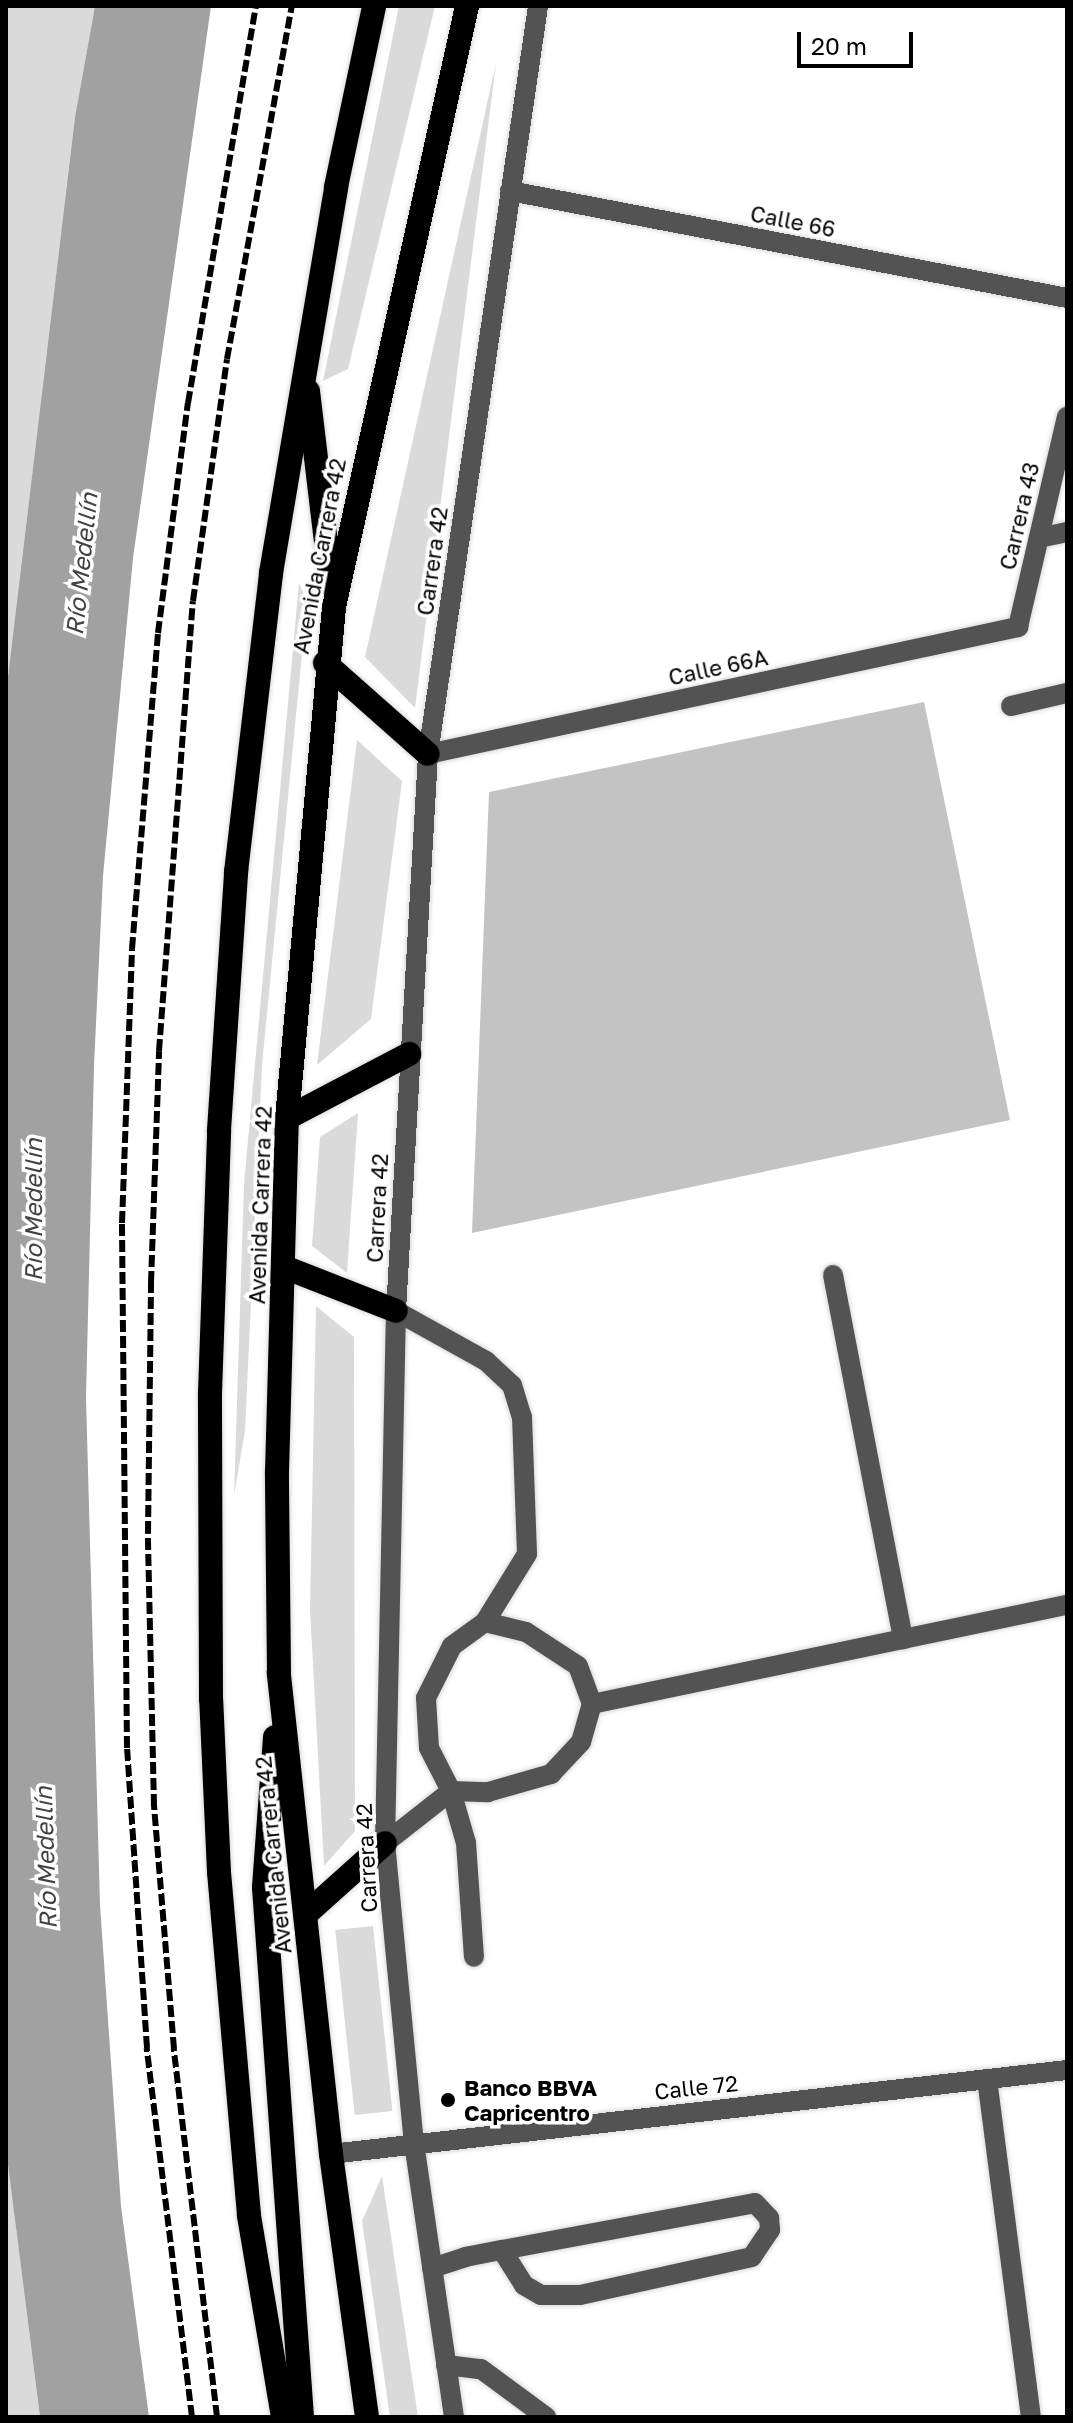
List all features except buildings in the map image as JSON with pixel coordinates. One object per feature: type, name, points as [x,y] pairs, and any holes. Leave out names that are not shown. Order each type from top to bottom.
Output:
[{"type":"highway","name":"Avenida Carrera 42","points":[[283,2417],[249,2215],[219,1872],[211,1699],[210,1393],[236,872],[271,573],[304,363],[374,6]]},
{"type":"highway","name":"Avenida Carrera 42","points":[[367,2417],[331,2154],[279,1673],[287,1118],[325,663],[334,607],[467,6]]},
{"type":"highway","points":[[304,363],[334,607]]},
{"type":"highway","points":[[325,663],[428,754]]},
{"type":"highway","points":[[287,1118],[409,1054]]},
{"type":"highway","points":[[284,1267],[396,1311]]},
{"type":"highway","points":[[279,1673],[264,1888],[302,2417]]},
{"type":"highway","points":[[306,1914],[385,1843]]},
{"type":"street","name":"Carrera 42","points":[[454,2417],[414,2144],[385,1843],[396,1311],[428,754],[538,6]]},
{"type":"street","name":"Calle 66","points":[[510,191],[1067,298]]},
{"type":"street","name":"Carrera 43","points":[[1018,627],[1067,417]]},
{"type":"street","points":[[1039,538],[1067,532]]},
{"type":"street","name":"Calle 66A","points":[[428,754],[1018,627]]},
{"type":"street","points":[[1011,706],[1067,693]]},
{"type":"street","points":[[833,1275],[903,1639]]},
{"type":"street","points":[[396,1311],[486,1361],[512,1385],[522,1417],[527,1554],[485,1622],[452,1646],[426,1698],[429,1748],[451,1791],[466,1843],[474,1957]]},
{"type":"street","points":[[592,1704],[1067,1605]]},
{"type":"street","points":[[385,1843],[451,1791],[488,1792],[551,1774],[581,1742],[592,1704],[578,1666],[526,1632],[485,1622]]},
{"type":"street","name":"Calle 72","points":[[331,2154],[1067,2070]]},
{"type":"street","points":[[987,2079],[1031,2417]]},
{"type":"street","points":[[432,2268],[502,2250],[755,2203],[769,2218],[770,2230],[752,2257],[580,2295],[541,2295],[524,2285],[502,2250]]},
{"type":"street","points":[[446,2365],[481,2369],[546,2417]]},
{"type":"shaded area","points":[[6,6],[95,6],[75,117],[6,693]]},
{"type":"shaded area","points":[[399,6],[435,6],[348,369],[323,381]]},
{"type":"shaded area","points":[[496,63],[415,708],[365,657]]},
{"type":"shaded area","points":[[299,583],[307,602],[262,1065],[245,1431],[234,1495],[244,1184]]},
{"type":"shaded area","points":[[357,740],[402,781],[371,1019],[317,1065]]},
{"type":"shaded area","points":[[358,1113],[347,1273],[312,1246],[320,1137]]},
{"type":"shaded area","points":[[316,1306],[354,1337],[355,1831],[324,1866],[310,1609]]},
{"type":"shaded area","points":[[373,1926],[392,2111],[355,2115],[335,1930]]},
{"type":"shaded area","points":[[6,2149],[40,2417],[6,2417]]},
{"type":"shaded area","points":[[382,2176],[418,2417],[390,2417],[362,2221]]},
{"type":"water","name":"Río Medellín","points":[[95,6],[211,6],[133,558],[103,876],[94,1066],[86,1398],[100,1905],[121,2206],[149,2417],[40,2417],[6,2149],[6,693],[75,117]]},
{"type":"railway","points":[[192,2417],[147,2048],[127,1748],[122,1223],[132,949],[158,633],[188,403],[256,6]]},
{"type":"railway","points":[[217,2417],[174,2049],[154,1806],[148,1533],[151,1283],[159,1051],[193,601],[227,359],[292,6]]},
{"type":"place","name":"Banco BBVA Capricentro","points":[[448,2100]]}]
